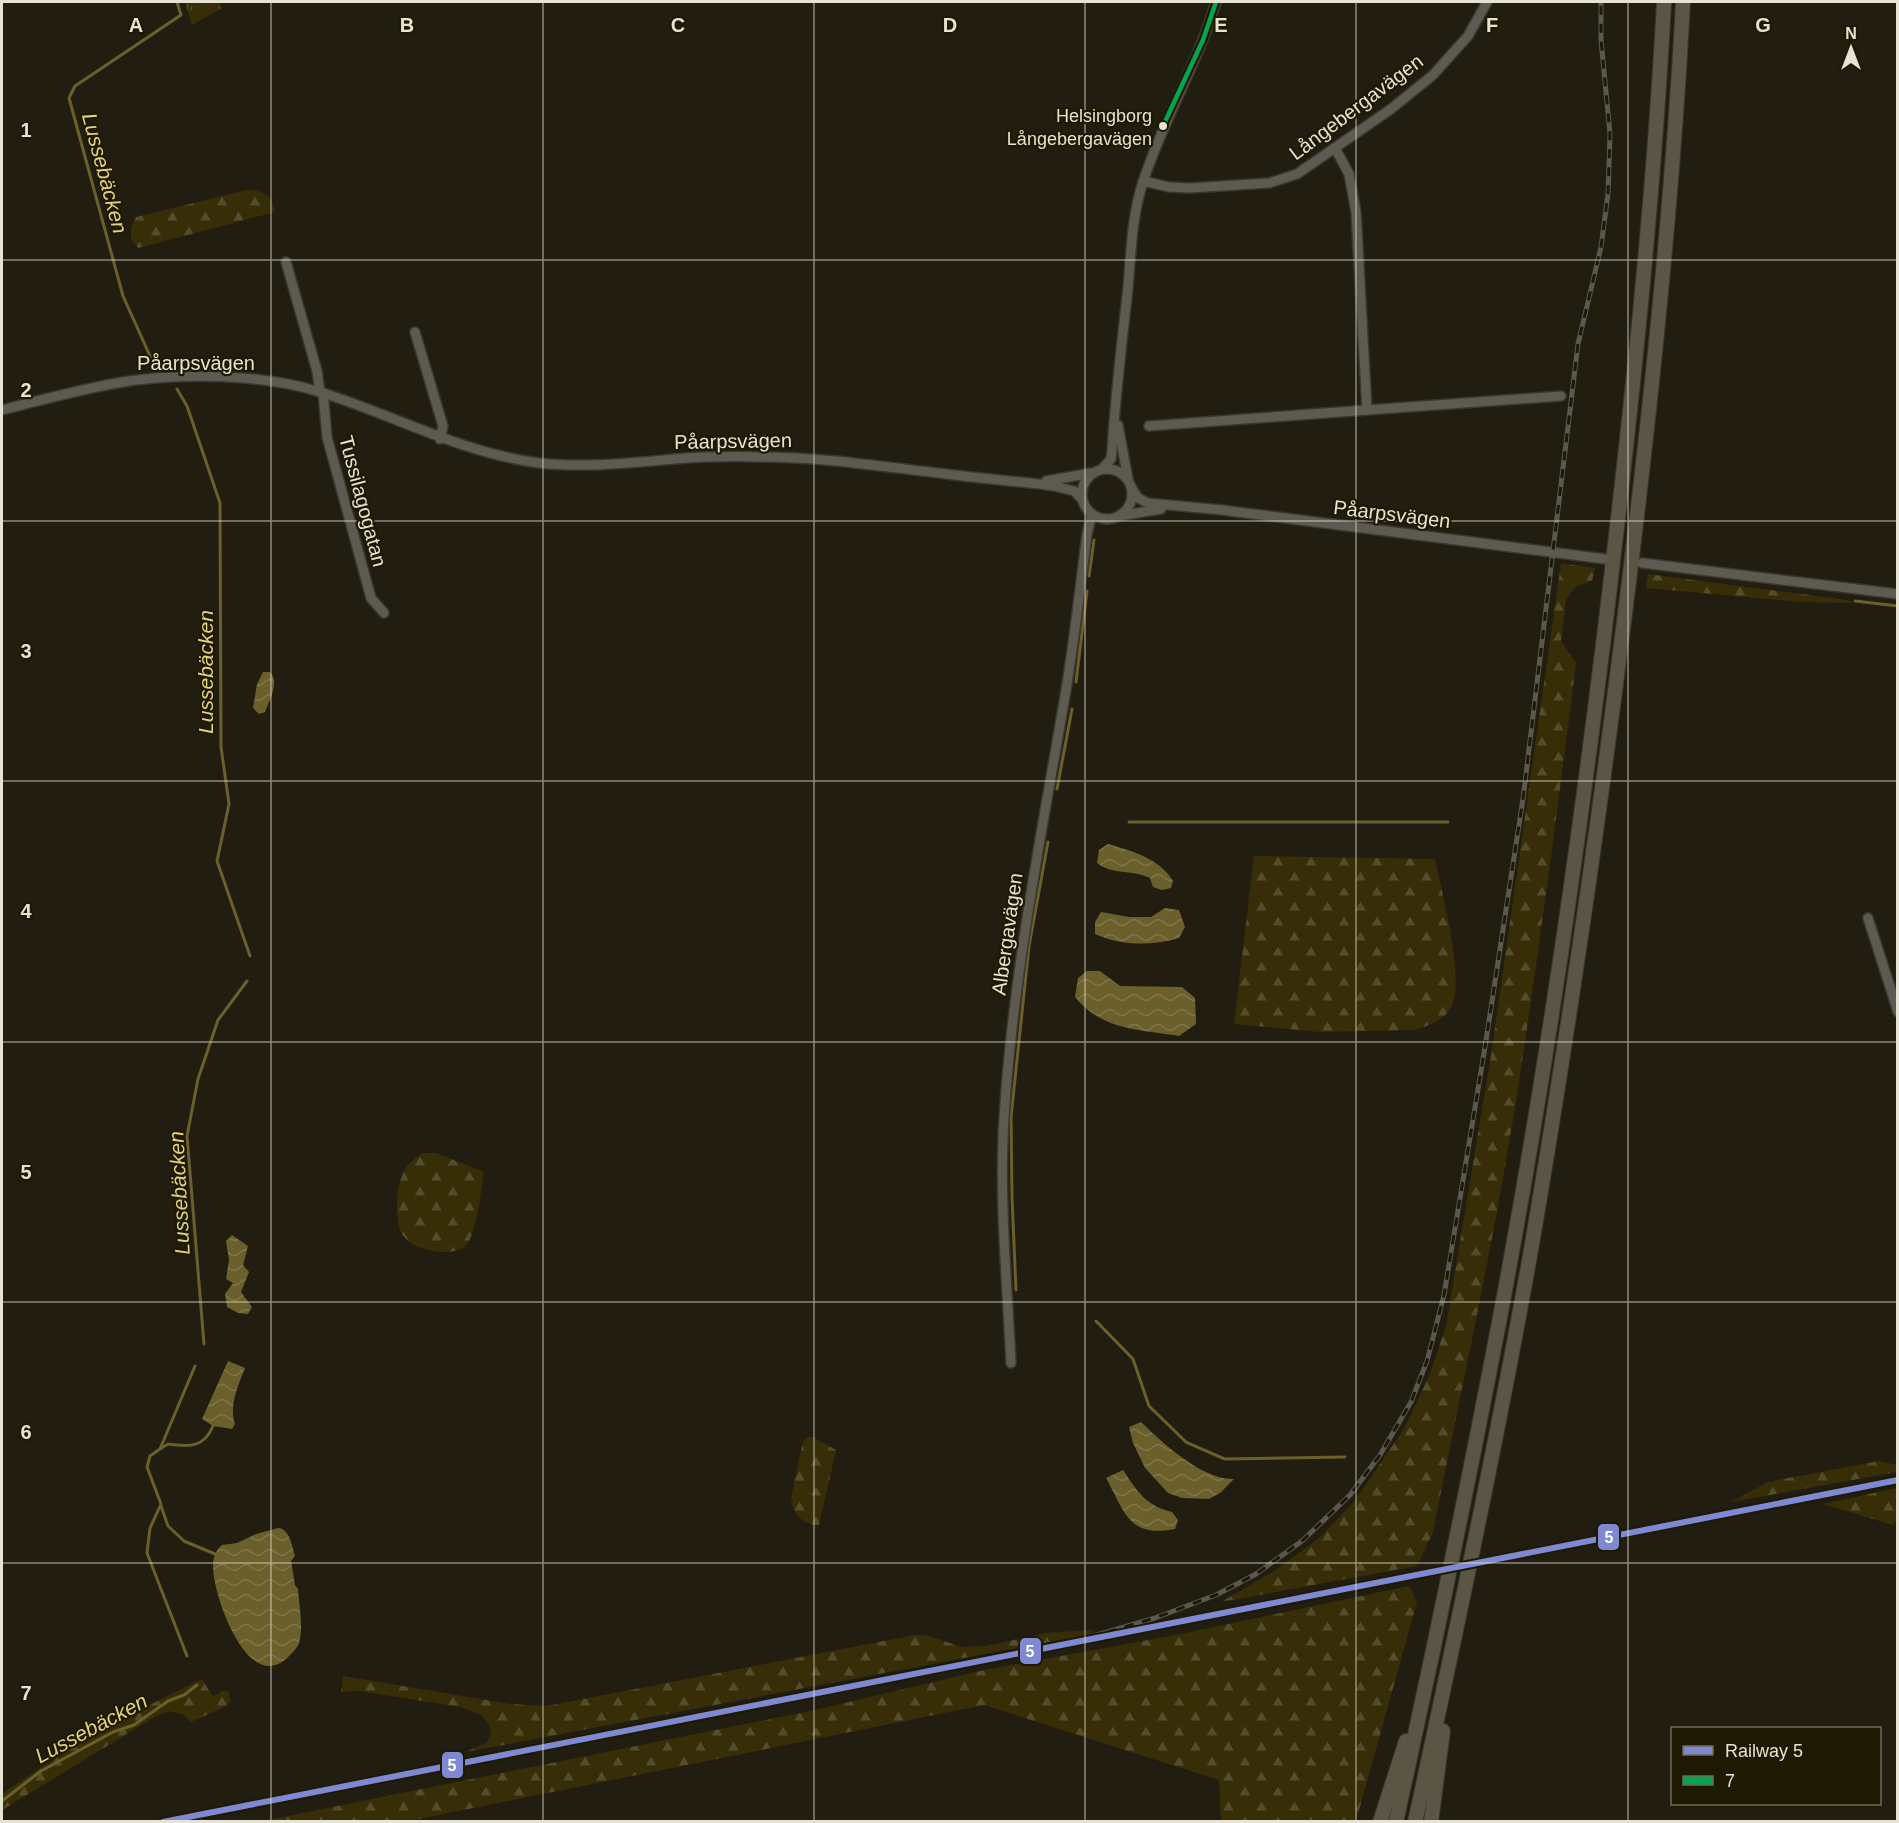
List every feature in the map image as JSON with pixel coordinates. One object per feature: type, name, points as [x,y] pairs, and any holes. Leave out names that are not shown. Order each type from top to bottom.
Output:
[{"type":"highway","points":[[1396,1821],[1429,1673],[1493,1357],[1526,1173],[1582,804],[1608,605],[1638,338],[1665,2]]},
{"type":"highway","points":[[1415,1821],[1500,1418],[1557,1097],[1602,791],[1632,563],[1657,337],[1683,2]]},
{"type":"highway","points":[[1431,1821],[1457,1627]]},
{"type":"highway","points":[[1380,1821],[1429,1673]]},
{"type":"street","points":[[1116,408],[1131,499],[1122,514],[1104,519],[1092,514],[1082,499],[1084,484],[1112,456],[1116,408],[1134,230],[1143,181],[1156,143],[1203,40],[1216,2]]},
{"type":"street","name":"Långebergavägen","points":[[1143,181],[1169,187],[1190,188],[1269,183],[1297,174],[1391,109],[1433,75],[1468,36],[1486,2]]},
{"type":"street","points":[[1335,148],[1349,174],[1356,212],[1367,410]]},
{"type":"street","points":[[286,262],[322,393]]},
{"type":"street","points":[[415,332],[443,426],[440,438]]},
{"type":"street","name":"Påarpsvägen","points":[[2,410],[117,383],[168,378],[269,381],[322,393],[440,438],[498,456],[542,463],[600,465],[700,458],[794,457],[1029,482],[1067,488],[1078,493],[1082,499]]},
{"type":"street","name":"Tussilagogatan","points":[[322,393],[324,421],[330,447],[371,598],[384,613]]},
{"type":"street","points":[[1149,426],[1561,396]]},
{"type":"street","points":[[1097,471],[1114,470],[1129,484]]},
{"type":"street","name":"Påarpsvägen","points":[[1029,482],[1097,471]]},
{"type":"street","name":"Påarpsvägen","points":[[1129,484],[1135,495],[1144,502],[1174,507],[1222,510],[1605,559]]},
{"type":"street","name":"Påarpsvägen","points":[[1116,517],[1174,507]]},
{"type":"street","name":"Albergavägen","points":[[1011,1363],[1004,1198],[1004,1120],[1009,1059],[1021,947],[1066,694],[1087,534],[1092,514]]},
{"type":"street","points":[[1642,563],[1898,594]]},
{"type":"street","points":[[1868,918],[1898,1012]]},
{"type":"green space","points":[[185,2],[219,2],[222,8],[192,25]]},
{"type":"green space","points":[[247,190],[256,190],[271,198],[275,212],[138,248],[131,239],[131,227],[136,217]]},
{"type":"green space","points":[[1561,563],[1595,568],[1592,581],[1575,587],[1566,600],[1561,641],[1576,663],[1533,987],[1498,1204],[1433,1532],[1417,1566],[1221,1602],[1273,1572],[1318,1539],[1353,1503],[1404,1429],[1429,1376],[1446,1326],[1492,1049]]},
{"type":"green space","points":[[1648,574],[1847,600],[1854,603],[1802,602],[1646,588]]},
{"type":"green space","points":[[1254,856],[1435,859],[1447,913],[1456,979],[1454,997],[1447,1013],[1434,1022],[1415,1030],[1320,1032],[1234,1024]]},
{"type":"green space","points":[[423,1153],[436,1153],[484,1172],[471,1237],[462,1248],[454,1251],[424,1249],[407,1240],[400,1228],[397,1205],[400,1182],[408,1165]]},
{"type":"green space","points":[[808,1437],[813,1437],[836,1450],[819,1525],[808,1523],[799,1517],[793,1509],[791,1498],[803,1441]]},
{"type":"green space","points":[[1879,1461],[1897,1465],[1897,1472],[1731,1502],[1768,1482]]},
{"type":"green space","points":[[1897,1488],[1897,1518],[1893,1525],[1823,1504]]},
{"type":"green space","points":[[1409,1586],[1417,1602],[1356,1821],[1221,1821],[1219,1780],[984,1705],[409,1821],[263,1821],[815,1710],[984,1670],[1181,1634]]},
{"type":"green space","points":[[1092,1630],[1091,1634],[466,1752],[486,1743],[491,1735],[489,1724],[481,1715],[461,1707],[359,1691],[341,1692],[343,1676],[510,1704],[547,1706],[915,1635],[929,1636],[962,1647],[986,1646],[1046,1633]]},
{"type":"green space","points":[[202,1679],[213,1697],[222,1691],[228,1691],[231,1701],[226,1706],[191,1722],[184,1715],[169,1711],[153,1718],[2,1810],[2,1794],[50,1762],[99,1732]]},
{"type":"water","points":[[263,672],[270,672],[274,686],[265,712],[259,714],[253,708],[257,684]]},
{"type":"water","points":[[1108,844],[1153,861],[1173,881],[1171,888],[1162,890],[1153,887],[1150,878],[1143,875],[1115,871],[1097,863],[1099,850]]},
{"type":"water","points":[[1165,908],[1179,910],[1185,927],[1179,938],[1136,944],[1115,941],[1095,934],[1095,922],[1101,912],[1129,917],[1151,917]]},
{"type":"water","points":[[1087,971],[1100,971],[1120,986],[1182,987],[1195,998],[1196,1024],[1179,1036],[1135,1030],[1109,1022],[1086,1008],[1075,997],[1078,978]]},
{"type":"water","points":[[232,1235],[248,1246],[243,1265],[249,1272],[241,1292],[252,1307],[248,1314],[238,1313],[227,1307],[225,1294],[233,1283],[226,1279],[229,1260],[226,1241]]},
{"type":"water","points":[[228,1361],[245,1368],[235,1396],[233,1417],[235,1424],[232,1429],[213,1426],[202,1419]]},
{"type":"water","points":[[1141,1422],[1172,1450],[1196,1467],[1222,1478],[1234,1479],[1220,1493],[1209,1499],[1182,1498],[1168,1493],[1145,1468],[1133,1443],[1129,1427]]},
{"type":"water","points":[[1123,1470],[1149,1502],[1172,1512],[1178,1520],[1175,1529],[1147,1530],[1130,1520],[1106,1478]]},
{"type":"water","points":[[278,1528],[288,1535],[295,1556],[291,1561],[295,1585],[298,1589],[301,1627],[299,1642],[295,1650],[287,1658],[272,1666],[258,1663],[246,1652],[235,1636],[219,1597],[213,1565],[215,1554],[222,1545],[237,1543],[256,1534]]},
{"type":"waterway","name":"Lussebäcken","points":[[155,367],[123,296],[69,98],[75,86],[181,15],[177,2]]},
{"type":"waterway","name":"Lussebäcken","points":[[177,389],[187,406],[220,503],[221,747],[229,804],[217,861],[250,956]]},
{"type":"waterway","points":[[1089,576],[1094,540]]},
{"type":"waterway","points":[[1076,682],[1087,591]]},
{"type":"waterway","points":[[1855,601],[1898,606]]},
{"type":"waterway","points":[[1057,789],[1072,709]]},
{"type":"waterway","points":[[1129,822],[1448,822]]},
{"type":"waterway","points":[[1016,1290],[1011,1117],[1029,946],[1048,842]]},
{"type":"waterway","name":"Lussebäcken","points":[[204,1344],[187,1136],[198,1079],[218,1020],[247,981]]},
{"type":"waterway","points":[[1096,1321],[1133,1359],[1149,1406],[1186,1442],[1225,1459],[1345,1457]]},
{"type":"waterway","name":"Lussebäcken","points":[[187,1656],[147,1553],[150,1528],[161,1504],[147,1467],[150,1456],[160,1449],[195,1366]]},
{"type":"waterway","points":[[160,1449],[168,1444],[183,1446],[200,1442],[205,1439],[213,1426]]},
{"type":"waterway","name":"Lussebäcken","points":[[161,1506],[168,1526],[184,1541],[215,1554]]},
{"type":"waterway","name":"Lussebäcken","points":[[2,1801],[41,1771],[113,1732],[134,1725],[168,1701],[184,1695],[197,1685]]},
{"type":"railway","points":[[1073,1642],[1155,1618],[1216,1595],[1256,1574],[1302,1541],[1350,1495],[1380,1455],[1411,1402],[1427,1361],[1444,1295],[1485,1047],[1523,799],[1578,344],[1601,247],[1608,194],[1610,134],[1601,40],[1601,2]]},
{"type":"railway","points":[[192,1822],[200,1820]]},
{"type":"rail line","name":"5","points":[[163,1822],[1898,1480]]},
{"type":"transit line","name":"7","points":[[1163,126],[1203,40],[1216,2]]},
{"type":"place","name":"Helsingborg Långebergavägen","points":[[1163,126]]}]
